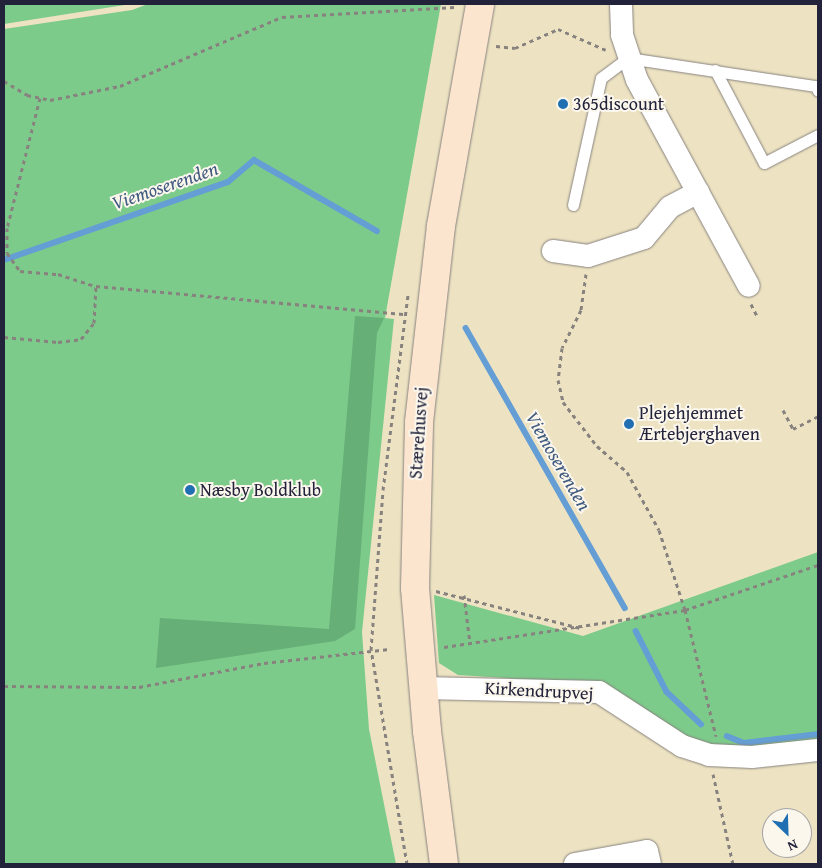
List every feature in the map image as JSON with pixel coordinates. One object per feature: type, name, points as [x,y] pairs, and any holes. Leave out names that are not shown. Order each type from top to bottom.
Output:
[{"type":"street","points":[[621,4],[628,58],[749,286]]},
{"type":"street","name":"Stærehusvej","points":[[444,864],[422,688],[415,588],[418,422],[428,323],[468,5]]},
{"type":"street","points":[[553,251],[588,256],[644,238],[670,207],[698,192]]},
{"type":"street","name":"Kirkendrupvej","points":[[422,688],[599,692],[682,746],[715,756],[818,750]]},
{"type":"street","points":[[575,864],[647,850],[650,864]]},
{"type":"lane","points":[[573,205],[601,78],[628,58],[816,86],[818,91]]},
{"type":"lane","points":[[715,70],[764,163],[818,135]]},
{"type":"path","points":[[4,81],[40,98],[120,86],[282,17],[468,5]]},
{"type":"path","points":[[515,48],[558,29],[628,58]]},
{"type":"path","points":[[40,98],[7,228],[7,253],[11,265],[20,270],[58,274],[96,286],[406,314]]},
{"type":"path","points":[[588,256],[581,310],[562,348],[558,380],[563,402],[578,425],[627,472],[642,493],[659,530],[685,610],[715,756],[733,864]]},
{"type":"path","points":[[4,337],[58,342],[81,339],[94,323],[96,286]]},
{"type":"path","points":[[783,410],[793,429],[818,416]]},
{"type":"path","points":[[444,647],[583,629],[685,610],[818,565]]},
{"type":"path","points":[[415,588],[464,595],[583,629]]},
{"type":"path","points":[[464,595],[470,643]]},
{"type":"path","points":[[4,686],[139,687],[264,663],[389,649]]},
{"type":"green space","points":[[4,4],[131,4],[4,24]]},
{"type":"green space","name":"Næsby Boldklub","points":[[148,4],[441,4],[385,318],[394,319],[362,632],[369,729],[396,864],[4,864],[4,29],[132,10]]},
{"type":"green space","points":[[355,316],[384,318],[377,333],[355,629],[335,641],[156,668],[160,618],[329,629]]},
{"type":"green space","points":[[818,552],[818,744],[782,749],[709,745],[683,737],[569,682],[458,675],[439,663],[434,595],[583,636]]},
{"type":"waterway","name":"Viemoserenden","points":[[4,260],[228,182],[254,160],[377,231]]},
{"type":"waterway","name":"Viemoserenden","points":[[466,328],[625,608]]},
{"type":"waterway","name":"Viemoserenden","points":[[636,631],[667,692],[701,724]]},
{"type":"waterway","name":"Viemoserenden","points":[[727,736],[744,743],[818,734]]},
{"type":"place","name":"365discount","points":[[563,104]]},
{"type":"place","name":"Plejehjemmet Ærtebjerghaven","points":[[629,424]]},
{"type":"place","name":"Næsby Boldklub","points":[[190,490]]}]
